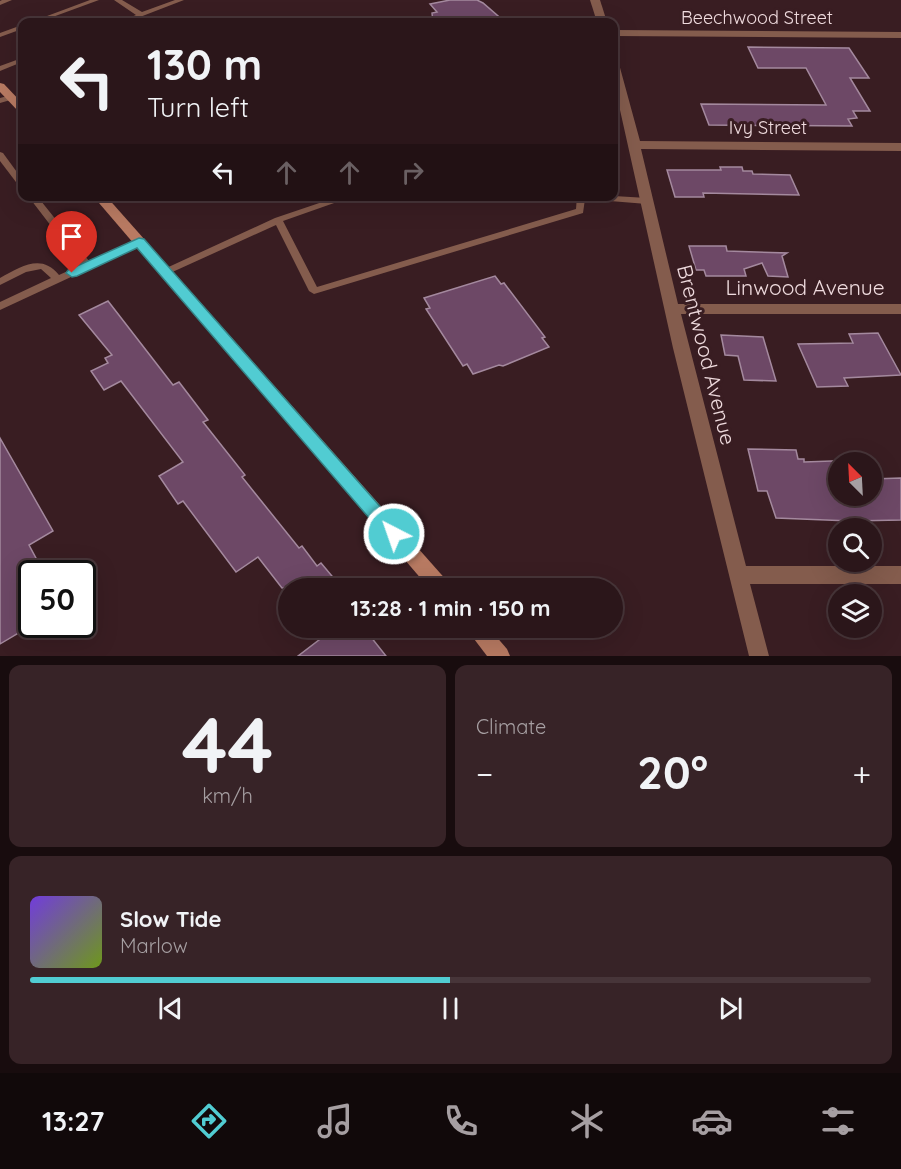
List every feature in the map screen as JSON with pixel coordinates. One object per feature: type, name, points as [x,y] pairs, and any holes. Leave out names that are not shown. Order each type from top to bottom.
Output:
[{"type":"main road","points":[[0,86],[6,99]]},
{"type":"main road","points":[[103,201],[432,578]]},
{"type":"main road","points":[[484,638],[500,656]]},
{"type":"street","points":[[595,0],[601,18]]},
{"type":"street","name":"Beechwood Street","points":[[618,33],[901,35]]},
{"type":"street","name":"Brentwood Avenue","points":[[618,80],[672,309],[759,656]]},
{"type":"street","name":"Ivy Street","points":[[634,145],[901,147]]},
{"type":"street","name":"Linwood Avenue","points":[[672,309],[901,309]]},
{"type":"street","points":[[740,575],[901,575]]},
{"type":"lane","points":[[0,3],[9,0]]},
{"type":"lane","points":[[45,18],[96,0]]},
{"type":"lane","points":[[117,0],[141,15]]},
{"type":"lane","points":[[133,18],[181,0]]},
{"type":"lane","points":[[0,34],[18,28]]},
{"type":"lane","points":[[0,69],[18,62]]},
{"type":"lane","points":[[0,155],[18,179]]},
{"type":"lane","points":[[618,199],[647,201]]},
{"type":"lane","points":[[36,201],[87,266]]},
{"type":"lane","points":[[165,272],[278,220],[335,201]]},
{"type":"lane","points":[[278,220],[314,291],[580,212],[581,201]]},
{"type":"lane","points":[[0,306],[139,242]]},
{"type":"lane","points":[[0,282],[30,268],[40,266],[46,267],[58,279]]},
{"type":"building","points":[[450,0],[477,0],[500,18],[433,18],[432,13],[437,12],[430,4]]},
{"type":"building","points":[[748,47],[849,48],[869,78],[850,78],[870,111],[853,111],[857,118],[848,119],[852,126],[709,125],[701,104],[826,105],[806,68],[758,68]]},
{"type":"building","points":[[720,167],[742,167],[743,171],[752,171],[753,174],[790,175],[799,195],[703,193],[704,197],[675,197],[667,170],[721,170]]},
{"type":"building","points":[[689,246],[726,246],[727,251],[787,253],[782,256],[788,277],[768,276],[762,263],[744,269],[746,276],[706,276],[704,270],[696,270]]},
{"type":"building","points":[[495,276],[501,284],[504,283],[545,337],[542,338],[549,347],[503,366],[499,365],[473,374],[467,364],[463,366],[426,309],[430,308],[424,298]]},
{"type":"building","points":[[108,301],[173,385],[179,382],[208,420],[203,422],[245,475],[242,477],[299,548],[302,546],[317,566],[321,563],[334,578],[278,578],[278,583],[258,557],[236,572],[183,501],[178,504],[159,476],[183,462],[121,381],[104,390],[91,371],[108,363],[105,358],[112,355],[79,315]]},
{"type":"building","points":[[878,333],[901,375],[844,378],[848,386],[817,387],[798,344],[853,343],[849,334]]},
{"type":"building","points":[[721,335],[763,337],[776,381],[744,380],[738,356],[725,355]]},
{"type":"building","points":[[0,438],[53,531],[29,545],[37,560],[18,560],[18,633],[0,644]]},
{"type":"building","points":[[748,449],[796,450],[798,459],[804,459],[804,462],[828,461],[828,506],[882,506],[882,479],[901,478],[901,520],[776,518],[767,491],[758,491]]},
{"type":"building","points":[[322,638],[372,638],[386,656],[298,656]]},
{"type":"route","points":[[72,273],[139,242],[394,534]]}]
